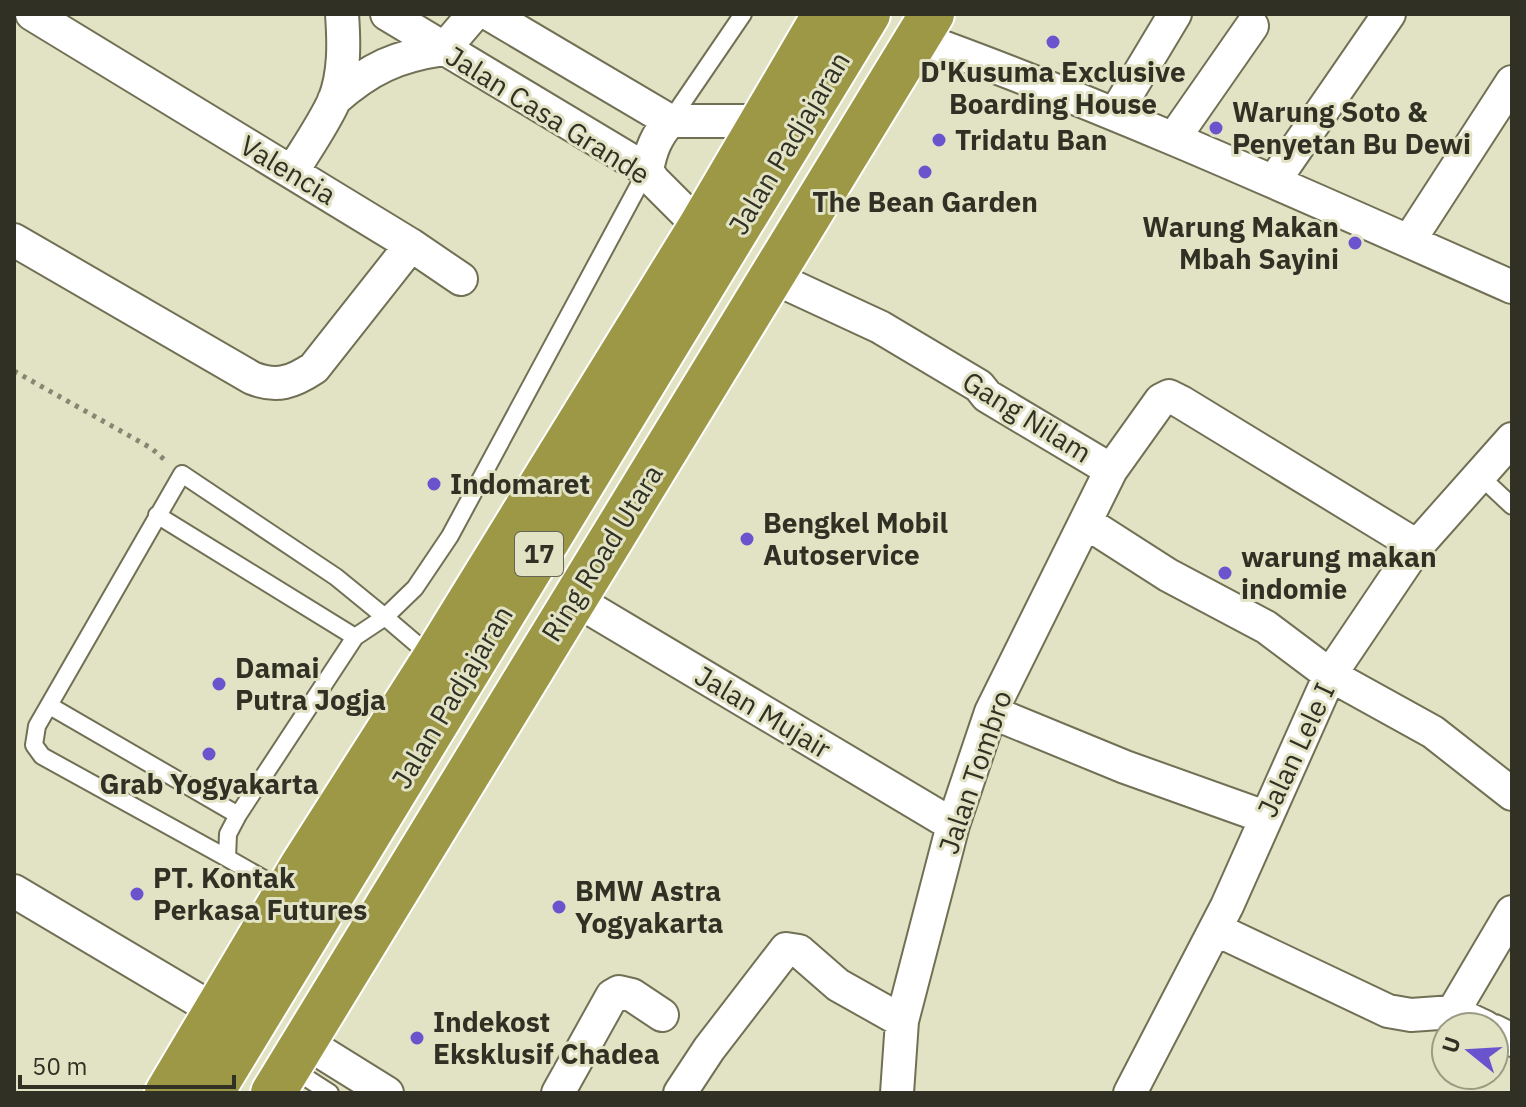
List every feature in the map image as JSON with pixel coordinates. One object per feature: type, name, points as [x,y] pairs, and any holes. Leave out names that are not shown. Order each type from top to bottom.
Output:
[{"type":"highway","points":[[167,1093],[287,892],[434,659],[647,344],[700,227],[825,14]]},
{"type":"highway","name":"Jalan Padjajaran","points":[[211,1093],[647,344],[868,14]]},
{"type":"highway","name":"Jalan Padjajaran","points":[[281,1074],[659,446],[920,22]]},
{"type":"highway","name":"Ring Road Utara","points":[[281,1074],[574,599],[659,446],[772,277],[920,22]]},
{"type":"street","name":"Valencia","points":[[32,14],[411,245],[461,279]]},
{"type":"street","points":[[292,172],[334,100],[344,40],[342,14]]},
{"type":"street","name":"Jalan Casa Grande","points":[[387,14],[647,170],[653,180],[700,227]]},
{"type":"street","points":[[334,100],[358,79],[385,63],[414,53],[444,49],[474,14]]},
{"type":"street","name":"Jalan Casa Grande","points":[[489,14],[670,121]]},
{"type":"street","points":[[1115,114],[1175,14]]},
{"type":"street","points":[[1274,181],[1389,14]]},
{"type":"street","points":[[920,22],[1012,72],[1174,138],[1512,287]]},
{"type":"street","points":[[1174,138],[1252,26]]},
{"type":"street","points":[[1409,241],[1512,82]]},
{"type":"street","points":[[647,170],[651,149],[670,121],[761,121]]},
{"type":"street","points":[[14,240],[252,378],[282,384],[298,379],[314,368],[411,245]]},
{"type":"street","name":"Gang Nilam","points":[[772,277],[880,327],[1111,470],[1161,400],[1169,396],[1417,546]]},
{"type":"street","name":"Jalan Lele I","points":[[1130,1093],[1215,929],[1330,675],[1417,546],[1512,439]]},
{"type":"street","name":"Jalan Tombro","points":[[897,1093],[902,1021],[953,825],[991,712],[1111,470]]},
{"type":"street","points":[[1087,523],[1168,575],[1266,627],[1330,675],[1433,732],[1512,794]]},
{"type":"street","name":"Jalan Mujair","points":[[574,599],[953,825]]},
{"type":"street","points":[[991,712],[1125,767],[1265,817]]},
{"type":"street","points":[[14,891],[216,1011]]},
{"type":"street","points":[[1454,1011],[1512,912]]},
{"type":"street","points":[[1215,929],[1388,1011],[1411,1015],[1430,1014]]},
{"type":"street","points":[[680,1093],[709,1049],[786,949],[799,951],[838,985],[902,1021]]},
{"type":"street","points":[[558,1093],[612,996],[619,992],[632,995],[662,1015]]},
{"type":"street","points":[[281,1074],[387,1093]]},
{"type":"lane","points":[[670,121],[743,14]]},
{"type":"lane","points":[[227,858],[228,834],[238,815],[355,637],[385,617],[415,588],[450,536],[647,170]]},
{"type":"lane","points":[[287,892],[42,756],[34,745],[37,726],[182,474],[336,577],[434,659]]},
{"type":"lane","points":[[1480,476],[1512,506]]},
{"type":"lane","points":[[157,515],[355,637]]},
{"type":"lane","points":[[50,706],[238,815]]},
{"type":"lane","points":[[281,1074],[330,1093]]},
{"type":"path","points":[[14,371],[151,448],[182,474]]},
{"type":"place","name":"D'Kusuma Exclusive Boarding House","points":[[1053,42]]},
{"type":"place","name":"Warung Soto & Penyetan Bu Dewi","points":[[1216,128]]},
{"type":"place","name":"Tridatu Ban","points":[[939,140]]},
{"type":"place","name":"The Bean Garden","points":[[925,172]]},
{"type":"place","name":"Warung Makan Mbah Sayini","points":[[1355,243]]},
{"type":"place","name":"Indomaret","points":[[434,484]]},
{"type":"place","name":"Bengkel Mobil Autoservice","points":[[747,539]]},
{"type":"place","name":"warung makan indomie","points":[[1225,573]]},
{"type":"place","name":"Damai Putra Jogja","points":[[219,684]]},
{"type":"place","name":"Grab Yogyakarta","points":[[209,754]]},
{"type":"place","name":"PT. Kontak Perkasa Futures","points":[[137,894]]},
{"type":"place","name":"BMW Astra Yogyakarta","points":[[559,907]]},
{"type":"place","name":"Indekost Eksklusif Chadea","points":[[417,1038]]}]
